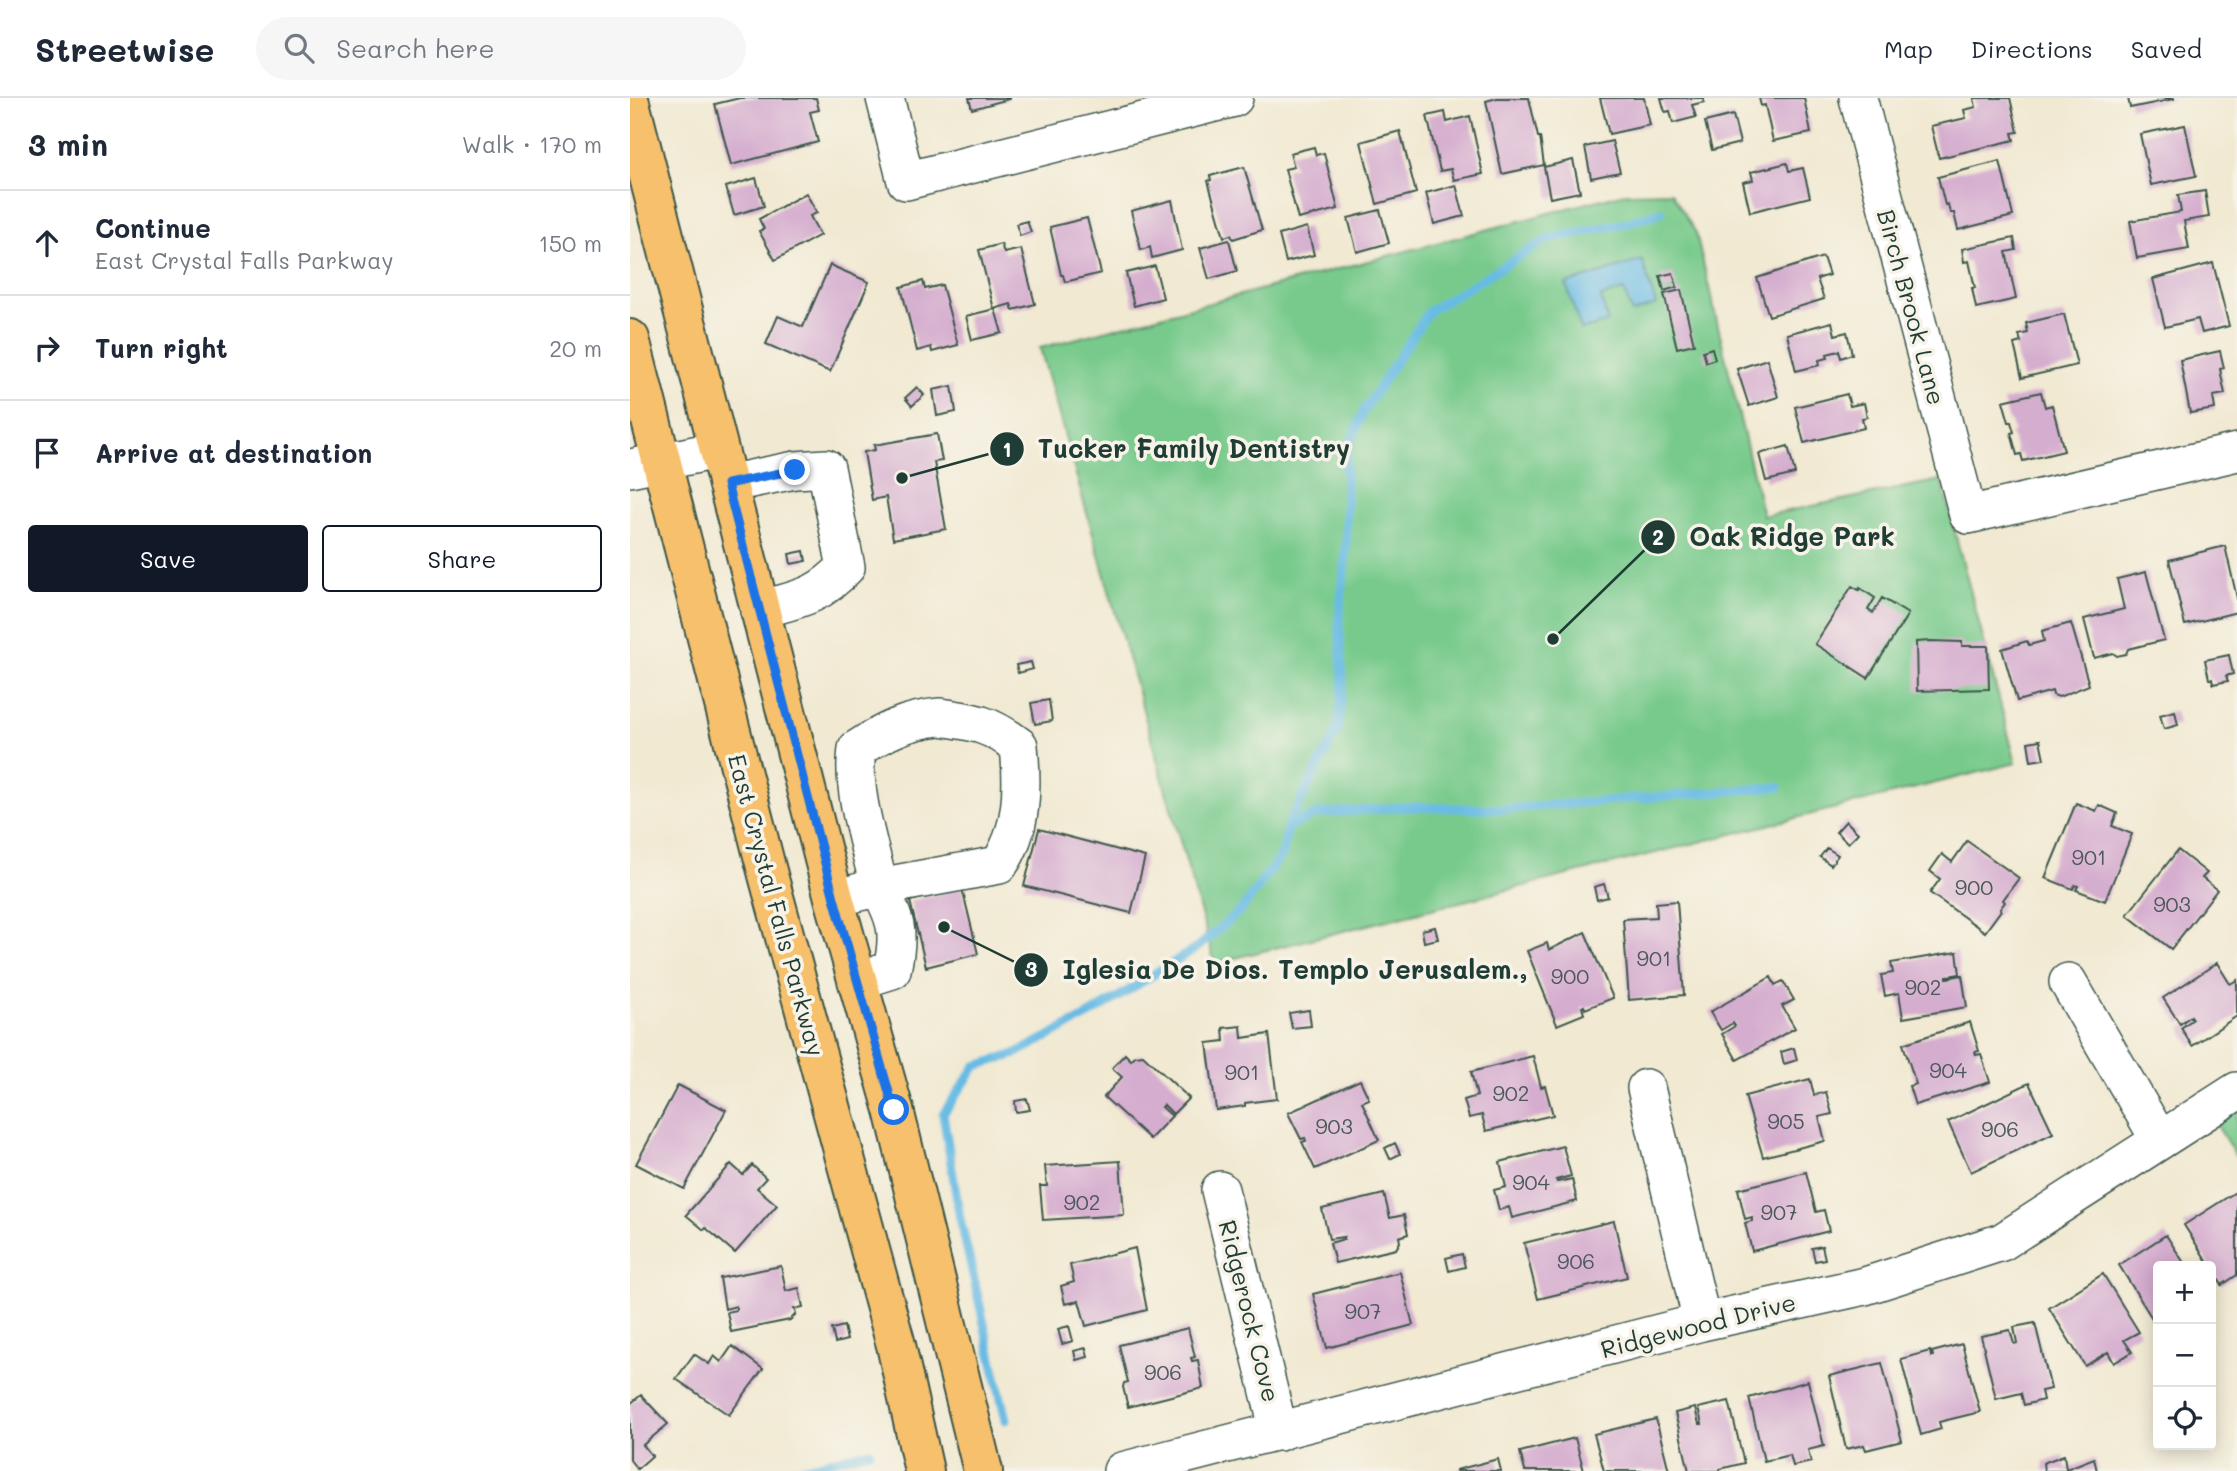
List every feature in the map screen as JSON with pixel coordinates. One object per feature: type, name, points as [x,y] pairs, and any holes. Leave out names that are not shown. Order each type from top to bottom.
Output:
[{"type":"main road","points":[[630,103],[834,898],[894,1110],[983,1471]]},
{"type":"main road","name":"East Crystal Falls Parkway","points":[[630,339],[646,465],[768,875],[896,1345],[924,1471]]},
{"type":"street","points":[[884,98],[906,181],[1234,98]]},
{"type":"street","name":"Birch Brook Lane","points":[[1858,98],[1968,515],[2237,452]]},
{"type":"street","points":[[646,465],[795,470],[826,468],[846,567],[828,586],[804,597],[759,610]]},
{"type":"street","points":[[834,898],[879,887],[999,864],[1010,848],[1023,789],[1019,746],[997,730],[976,722],[940,717],[914,720],[877,736],[857,749],[855,767],[858,789],[879,887],[890,908],[898,936],[892,970],[858,981]]},
{"type":"street","points":[[2068,982],[2159,1139]]},
{"type":"street","points":[[1646,1088],[1702,1322]]},
{"type":"street","name":"Ridgewood Drive","points":[[1122,1471],[1702,1322],[1864,1286],[2002,1242],[2237,1091]]},
{"type":"street","name":"Ridgerock Cove","points":[[1220,1189],[1279,1432]]},
{"type":"green space","points":[[1671,192],[1696,233],[1763,516],[1941,480],[2016,763],[1215,963],[1040,348],[1625,193]]},
{"type":"green space","points":[[2237,1091],[2237,1158],[2207,1109]]},
{"type":"water","points":[[1642,260],[1656,305],[1632,313],[1624,290],[1601,297],[1608,322],[1581,330],[1566,284]]},
{"type":"building","points":[[740,98],[816,98],[819,110],[810,112],[818,142],[731,165],[715,104]]},
{"type":"building","points":[[969,98],[1009,98],[1009,99],[972,109]]},
{"type":"building","points":[[1497,98],[1529,98],[1540,137],[1544,165],[1502,174],[1486,101]]},
{"type":"building","points":[[1600,98],[1644,98],[1650,125],[1609,134]]},
{"type":"building","points":[[1661,98],[1703,98],[1704,102],[1692,105],[1696,117],[1673,123],[1670,111],[1665,112]]},
{"type":"building","points":[[1759,98],[1804,98],[1811,133],[1773,141],[1765,105],[1761,106]]},
{"type":"building","points":[[1974,98],[2010,98],[2018,132],[2012,133],[2014,140],[1939,158],[1931,126],[1966,118],[1964,110],[1976,107]]},
{"type":"building","points":[[2128,98],[2174,98],[2174,99],[2130,108]]},
{"type":"building","points":[[1445,112],[1447,122],[1470,116],[1483,174],[1454,180],[1451,169],[1440,171],[1427,116]]},
{"type":"building","points":[[1733,115],[1740,143],[1712,150],[1705,122]]},
{"type":"building","points":[[2185,125],[2196,176],[2151,185],[2140,134]]},
{"type":"building","points":[[1400,131],[1416,193],[1377,204],[1361,142]]},
{"type":"building","points":[[1612,141],[1620,172],[1591,178],[1585,147]]},
{"type":"building","points":[[1314,147],[1316,155],[1324,153],[1338,209],[1298,219],[1285,169],[1294,167],[1290,153]]},
{"type":"building","points":[[1573,160],[1580,192],[1550,198],[1544,167]]},
{"type":"building","points":[[2000,161],[2013,216],[1958,230],[1954,213],[1950,213],[1948,204],[1945,205],[1938,177]]},
{"type":"building","points":[[1787,163],[1789,171],[1803,168],[1810,197],[1750,212],[1743,182],[1753,180],[1751,172]]},
{"type":"building","points":[[1244,167],[1262,230],[1233,239],[1231,235],[1224,237],[1208,181],[1211,180],[1210,176]]},
{"type":"building","points":[[756,178],[764,206],[734,215],[726,187]]},
{"type":"building","points":[[1456,185],[1464,216],[1434,224],[1426,193]]},
{"type":"building","points":[[2205,191],[2209,217],[2184,221],[2189,249],[2137,258],[2130,221],[2181,212],[2178,195]]},
{"type":"building","points":[[806,193],[817,213],[810,216],[820,235],[775,260],[759,231],[764,229],[759,219]]},
{"type":"building","points":[[1172,200],[1182,250],[1152,258],[1150,247],[1141,250],[1131,211]]},
{"type":"building","points":[[1380,210],[1389,243],[1357,252],[1348,218]]},
{"type":"building","points":[[1087,218],[1101,273],[1065,282],[1050,227]]},
{"type":"building","points":[[1027,221],[1031,232],[1020,236],[1016,224]]},
{"type":"building","points":[[1307,227],[1314,255],[1286,262],[1279,235]]},
{"type":"building","points":[[2014,238],[2016,250],[2006,252],[2016,299],[1976,308],[1969,261],[1964,262],[1962,249]]},
{"type":"building","points":[[1229,240],[1237,271],[1209,279],[1200,248]]},
{"type":"building","points":[[1001,244],[1004,253],[1021,249],[1035,304],[1013,310],[1011,304],[994,309],[979,250]]},
{"type":"building","points":[[1823,257],[1829,275],[1817,279],[1824,299],[1769,316],[1757,278]]},
{"type":"building","points":[[2213,263],[2229,326],[2202,333],[2198,319],[2165,327],[2153,279]]},
{"type":"building","points":[[830,265],[869,282],[830,372],[766,344],[778,316],[803,327]]},
{"type":"building","points":[[1155,266],[1163,298],[1134,306],[1126,273]]},
{"type":"building","points":[[1673,273],[1677,287],[1664,291],[1660,276]]},
{"type":"building","points":[[923,281],[925,289],[942,285],[958,345],[932,352],[931,347],[917,351],[901,287]]},
{"type":"building","points":[[1681,290],[1694,344],[1677,348],[1664,294]]},
{"type":"building","points":[[995,309],[1002,333],[972,340],[966,316]]},
{"type":"building","points":[[2064,314],[2077,365],[2022,378],[2014,344],[2021,342],[2019,335],[2028,333],[2026,323]]},
{"type":"building","points":[[1832,322],[1835,335],[1847,332],[1852,354],[1841,358],[1839,351],[1827,354],[1828,358],[1819,360],[1820,365],[1796,371],[1787,334]]},
{"type":"building","points":[[1712,348],[1715,359],[1706,362],[1703,351]]},
{"type":"building","points":[[2220,351],[2225,394],[2213,396],[2215,409],[2190,413],[2180,360]]},
{"type":"building","points":[[1767,359],[1778,397],[1749,406],[1737,369]]},
{"type":"building","points":[[952,386],[956,412],[937,416],[933,390]]},
{"type":"building","points":[[917,387],[924,395],[912,406],[905,398]]},
{"type":"building","points":[[2041,392],[2045,407],[2052,405],[2064,451],[2023,461],[2021,454],[2017,455],[2011,433],[2014,432],[2003,401]]},
{"type":"building","points":[[1847,394],[1850,406],[1864,403],[1867,417],[1862,418],[1864,428],[1804,443],[1795,407]]},
{"type":"building","points":[[937,434],[942,461],[934,462],[946,529],[893,539],[886,497],[872,500],[864,452],[875,450],[874,445]]},
{"type":"building","points":[[1788,446],[1795,474],[1766,481],[1759,454]]},
{"type":"building","points":[[2225,546],[2237,598],[2237,612],[2185,625],[2169,560]]},
{"type":"building","points":[[804,551],[806,561],[791,564],[789,554]]},
{"type":"building","points":[[2146,572],[2164,640],[2128,649],[2126,654],[2117,656],[2113,653],[2094,658],[2084,619],[2124,609],[2117,579]]},
{"type":"building","points":[[1852,586],[1875,598],[1868,610],[1873,613],[1882,598],[1908,614],[1868,678],[1815,644]]},
{"type":"building","points":[[2071,623],[2089,685],[2059,697],[2053,695],[2052,691],[2017,701],[2002,649],[2027,641],[2029,645],[2044,641],[2042,631]]},
{"type":"building","points":[[1916,642],[1962,642],[1962,646],[1988,646],[1989,689],[1917,691]]},
{"type":"building","points":[[2229,655],[2233,674],[2226,676],[2228,681],[2213,684],[2212,679],[2209,679],[2205,660]]},
{"type":"building","points":[[1031,662],[1033,669],[1018,673],[1016,665]]},
{"type":"building","points":[[1049,700],[1052,721],[1035,724],[1031,703]]},
{"type":"building","points":[[2175,711],[2178,725],[2164,729],[2160,715]]},
{"type":"building","points":[[2040,740],[2044,759],[2031,761],[2028,742]]},
{"type":"building","points":[[2076,803],[2096,811],[2099,805],[2117,813],[2112,826],[2132,834],[2105,901],[2076,890],[2078,886],[2075,885],[2073,889],[2045,878]]},
{"type":"building","points":[[1846,821],[1858,833],[1848,843],[1836,832]]},
{"type":"building","points":[[1039,829],[1145,857],[1131,913],[1024,886]]},
{"type":"building","points":[[1967,841],[2019,878],[1985,932],[1930,893],[1940,879],[1930,871],[1942,854],[1952,862]]},
{"type":"building","points":[[1827,848],[1838,855],[1831,865],[1820,857]]},
{"type":"building","points":[[2178,850],[2207,873],[2202,878],[2217,890],[2171,949],[2127,915]]},
{"type":"building","points":[[1604,884],[1608,897],[1597,900],[1594,887]]},
{"type":"building","points":[[962,888],[978,954],[926,967],[910,901]]},
{"type":"building","points":[[1677,901],[1684,995],[1629,1000],[1623,919],[1657,917],[1656,903]]},
{"type":"building","points":[[1435,927],[1438,939],[1424,942],[1422,930]]},
{"type":"building","points":[[1585,932],[1613,998],[1585,1009],[1584,1006],[1584,1014],[1557,1025],[1527,951],[1547,943],[1549,950]]},
{"type":"building","points":[[1957,952],[1960,974],[1947,978],[1962,975],[1967,1007],[1903,1018],[1899,993],[1885,996],[1881,975],[1893,973],[1891,963]]},
{"type":"building","points":[[2217,963],[2230,984],[2237,980],[2237,1016],[2192,1046],[2181,1028],[2193,1019],[2191,1016],[2180,1024],[2163,998]]},
{"type":"building","points":[[1771,977],[1775,985],[1783,981],[1794,1000],[1782,1006],[1795,1028],[1737,1060],[1722,1034],[1735,1026],[1733,1023],[1721,1030],[1710,1012]]},
{"type":"building","points":[[1309,1010],[1311,1026],[1292,1028],[1289,1013]]},
{"type":"building","points":[[1970,1022],[1979,1051],[1975,1052],[1976,1055],[1981,1054],[1990,1082],[1915,1105],[1909,1086],[1916,1084],[1903,1044]]},
{"type":"building","points":[[1241,1026],[1242,1038],[1269,1034],[1277,1099],[1216,1110],[1207,1043],[1224,1041],[1223,1028]]},
{"type":"building","points":[[1794,1048],[1797,1060],[1784,1064],[1781,1052]]},
{"type":"building","points":[[1125,1054],[1131,1060],[1135,1056],[1143,1055],[1189,1098],[1173,1114],[1164,1105],[1162,1107],[1172,1116],[1150,1139],[1104,1097],[1122,1077],[1112,1068]]},
{"type":"building","points":[[1533,1056],[1541,1087],[1545,1086],[1553,1115],[1486,1131],[1482,1115],[1469,1118],[1464,1100],[1477,1096],[1471,1072]]},
{"type":"building","points":[[1810,1079],[1814,1095],[1826,1092],[1832,1114],[1819,1117],[1825,1141],[1763,1157],[1745,1096]]},
{"type":"building","points":[[1360,1080],[1369,1099],[1362,1102],[1379,1140],[1315,1169],[1302,1142],[1306,1141],[1305,1138],[1301,1139],[1288,1113]]},
{"type":"building","points":[[2029,1083],[2053,1133],[1971,1172],[1948,1122]]},
{"type":"building","points":[[678,1085],[726,1110],[684,1189],[636,1164]]},
{"type":"building","points":[[1027,1099],[1030,1110],[1016,1112],[1015,1101]]},
{"type":"building","points":[[1395,1143],[1400,1154],[1390,1159],[1385,1148]]},
{"type":"building","points":[[1563,1146],[1571,1176],[1556,1180],[1572,1179],[1577,1201],[1512,1218],[1509,1207],[1499,1210],[1494,1190],[1506,1187],[1500,1162]]},
{"type":"building","points":[[1120,1161],[1124,1215],[1043,1220],[1040,1186],[1047,1186],[1045,1166]]},
{"type":"building","points":[[731,1164],[743,1175],[752,1165],[766,1178],[757,1188],[777,1205],[735,1253],[686,1215]]},
{"type":"building","points":[[1806,1172],[1816,1212],[1824,1210],[1829,1231],[1752,1251],[1745,1223],[1752,1221],[1752,1217],[1745,1219],[1738,1189]]},
{"type":"building","points":[[2237,1191],[2237,1275],[2222,1285],[2216,1276],[2216,1261],[2207,1261],[2184,1225]]},
{"type":"building","points":[[1384,1194],[1390,1218],[1404,1215],[1408,1234],[1399,1237],[1400,1242],[1396,1249],[1335,1263],[1330,1243],[1344,1237],[1329,1239],[1322,1209]]},
{"type":"building","points":[[1614,1221],[1627,1277],[1538,1299],[1524,1243]]},
{"type":"building","points":[[2166,1235],[2183,1261],[2153,1261],[2153,1320],[2119,1265]]},
{"type":"building","points":[[1822,1246],[1825,1259],[1815,1261],[1812,1248]]},
{"type":"building","points":[[1135,1248],[1147,1310],[1086,1326],[1079,1301],[1065,1304],[1061,1286],[1074,1282],[1070,1265]]},
{"type":"building","points":[[1462,1254],[1465,1267],[1449,1271],[1446,1258]]},
{"type":"building","points":[[781,1266],[786,1291],[799,1288],[803,1307],[794,1309],[796,1314],[790,1320],[731,1332],[727,1312],[736,1310],[736,1306],[725,1309],[720,1278]]},
{"type":"building","points":[[1400,1272],[1413,1325],[1327,1348],[1313,1294]]},
{"type":"building","points":[[2103,1274],[2139,1332],[2124,1340],[2132,1352],[2114,1363],[2108,1352],[2085,1366],[2049,1308]]},
{"type":"building","points":[[2035,1323],[2051,1389],[2041,1391],[2043,1400],[2024,1405],[2021,1393],[1996,1399],[1981,1336],[2010,1330],[2014,1344],[2017,1343],[2014,1327]]},
{"type":"building","points":[[844,1326],[847,1340],[835,1343],[832,1329]]},
{"type":"building","points":[[1069,1326],[1073,1341],[1062,1344],[1058,1329]]},
{"type":"building","points":[[1188,1328],[1195,1357],[1191,1358],[1192,1361],[1198,1360],[1203,1388],[1128,1407],[1123,1387],[1124,1383],[1128,1382],[1119,1345]]},
{"type":"building","points":[[1962,1344],[1980,1412],[1939,1422],[1941,1429],[1921,1435],[1901,1359],[1930,1351],[1931,1357],[1932,1352]]},
{"type":"building","points":[[732,1346],[763,1369],[729,1415],[676,1379],[694,1354],[709,1364],[714,1356],[721,1362]]},
{"type":"building","points":[[1086,1348],[1088,1357],[1076,1360],[1074,1351]]},
{"type":"building","points":[[1882,1363],[1902,1441],[1866,1450],[1864,1445],[1846,1449],[1829,1376]]},
{"type":"building","points":[[1808,1381],[1824,1446],[1808,1450],[1811,1462],[1793,1466],[1790,1455],[1764,1461],[1749,1398]]},
{"type":"building","points":[[641,1395],[668,1424],[643,1445],[652,1456],[637,1469],[630,1460],[630,1404]]},
{"type":"building","points":[[1729,1401],[1744,1463],[1720,1471],[1689,1471],[1675,1413],[1695,1408],[1699,1424],[1702,1424],[1698,1408]]},
{"type":"building","points":[[1656,1419],[1669,1471],[1604,1471],[1594,1434]]},
{"type":"building","points":[[1575,1438],[1584,1471],[1525,1471],[1520,1452]]},
{"type":"building","points":[[2064,1455],[2066,1469],[2094,1458],[2097,1471],[2044,1471],[2043,1463]]},
{"type":"building","points":[[1498,1459],[1501,1471],[1456,1471],[1456,1470]]},
{"type":"waterway","points":[[1006,1420],[960,1218],[943,1114],[976,1066],[1013,1055],[1091,1014],[1198,947],[1242,909],[1283,853],[1287,827],[1338,729],[1343,683],[1339,620],[1346,551],[1346,454],[1363,412],[1429,311],[1548,239],[1625,223],[1661,212]]},
{"type":"waterway","points":[[1287,827],[1317,814],[1403,807],[1505,809],[1779,787]]},
{"type":"waterway","points":[[790,1471],[870,1451]]},
{"type":"place","name":"Tucker Family Dentistry","points":[[902,478]]},
{"type":"place","name":"Oak Ridge Park","points":[[1553,639]]},
{"type":"place","name":"Iglesia De Dios. Templo Jerusalem.,","points":[[944,927]]},
{"type":"route","points":[[795,470],[727,484],[834,898],[894,1110]]}]
